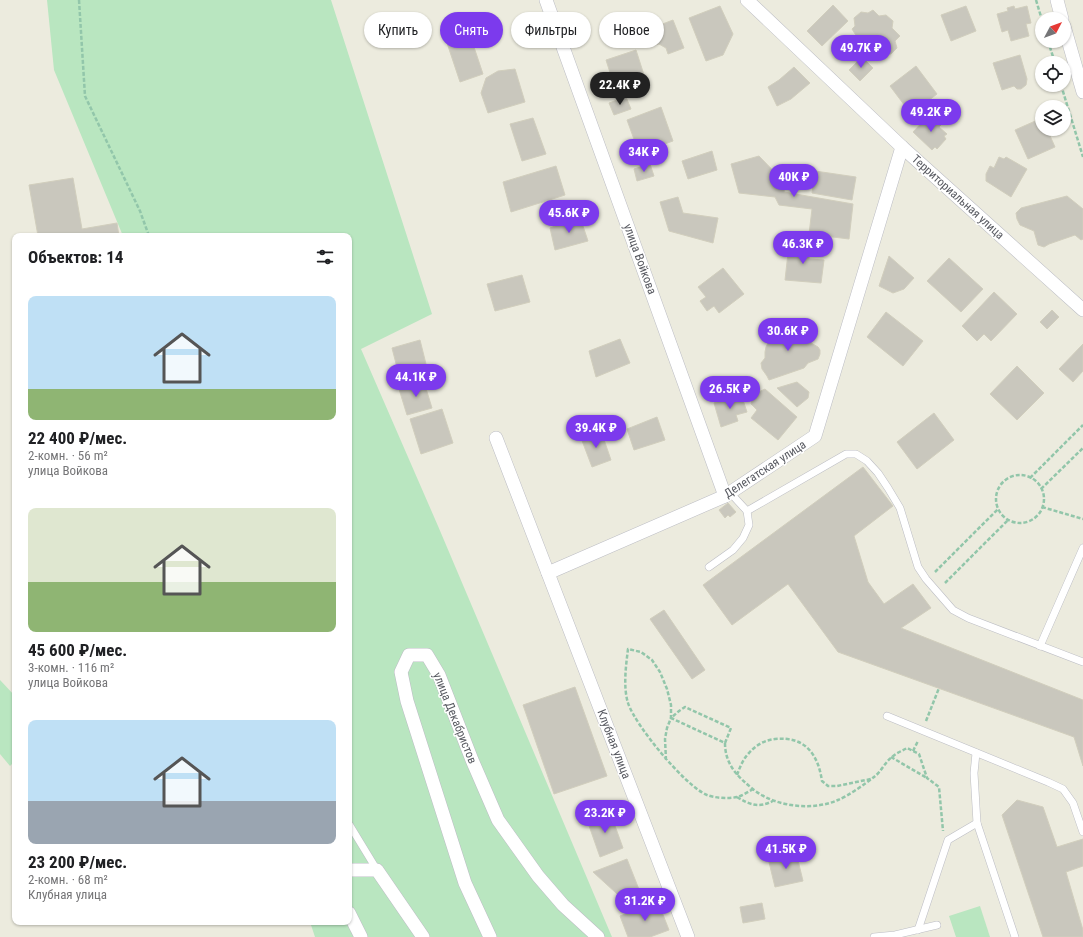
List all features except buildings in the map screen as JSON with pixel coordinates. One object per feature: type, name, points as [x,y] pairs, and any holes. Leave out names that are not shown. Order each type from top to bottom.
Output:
[{"type":"street","name":"улица Войкова","points":[[546,0],[730,497]]},
{"type":"street","name":"Территориальная улица","points":[[747,0],[902,147],[1083,310]]},
{"type":"street","points":[[1057,0],[1060,12]]},
{"type":"street","points":[[1070,48],[1083,92]]},
{"type":"street","name":"Делегатская улица","points":[[548,573],[730,497],[815,436],[902,147]]},
{"type":"street","name":"Клубная улица","points":[[496,438],[688,937]]},
{"type":"street","name":"улица Декабристов","points":[[490,937],[465,883],[407,701],[401,672],[409,655],[427,655],[439,675],[498,820],[538,876],[563,905],[598,937]]},
{"type":"street","points":[[352,870],[377,870],[423,937]]},
{"type":"street","points":[[352,919],[362,937]]},
{"type":"lane","points":[[747,511],[846,454],[856,454],[867,461],[878,472],[888,488],[900,508],[918,567],[926,579],[953,610],[968,618],[1083,662]]},
{"type":"lane","points":[[708,567],[733,550],[743,538],[749,525],[747,511],[730,497]]},
{"type":"lane","points":[[1040,646],[1083,548]]},
{"type":"lane","points":[[886,716],[1048,782],[1063,790],[1073,803],[1083,832]]},
{"type":"lane","points":[[976,753],[974,773],[977,823],[1015,937]]},
{"type":"lane","points":[[918,930],[948,840],[977,823]]},
{"type":"lane","points":[[352,829],[377,870]]},
{"type":"lane","points":[[874,937],[894,936],[937,926]]},
{"type":"path","points":[[79,0],[85,96],[140,211],[148,233]]},
{"type":"path","points":[[1036,0],[1040,12]]},
{"type":"path","points":[[1064,92],[1083,157]]},
{"type":"path","points":[[1030,478],[1083,425]]},
{"type":"path","points":[[1041,489],[1083,448]]},
{"type":"path","points":[[1020,475],[1030,478],[1035,481],[1041,489],[1044,502],[1042,507],[1037,516],[1031,520],[1023,523],[1016,523],[1008,520],[1002,515],[996,501],[1000,486],[1005,480],[1012,476],[1020,475]]},
{"type":"path","points":[[1042,507],[1083,519]]},
{"type":"path","points":[[998,508],[935,573],[945,583],[1008,520]]},
{"type":"path","points":[[672,718],[667,689],[660,672],[652,660],[641,652],[628,649],[625,667],[628,703],[635,717],[666,760],[692,785],[706,794],[720,798],[737,797],[753,789]]},
{"type":"path","points":[[666,760],[665,739],[667,728],[672,718],[679,711],[685,708],[731,728],[725,743],[725,753],[733,769],[744,782],[759,794],[790,805],[808,807],[838,800],[864,785],[875,776],[891,757],[907,748],[919,754],[927,778]]},
{"type":"path","points":[[672,718],[725,743]]},
{"type":"path","points":[[737,774],[748,754],[756,745],[768,740],[780,739],[793,740],[801,743],[810,751],[817,762],[822,781],[828,786],[837,786],[871,779]]},
{"type":"path","points":[[891,757],[927,778],[939,787],[943,832],[948,840]]},
{"type":"path","points":[[737,797],[746,803],[757,805],[767,804],[774,800]]},
{"type":"green space","points":[[47,0],[331,0],[432,314],[361,349],[438,526],[612,937],[315,937],[311,925],[352,925],[352,233],[122,233],[54,70]]},
{"type":"green space","points":[[0,680],[12,693],[12,764],[10,766],[0,754]]},
{"type":"green space","points":[[980,906],[990,937],[956,937],[949,916]]}]
